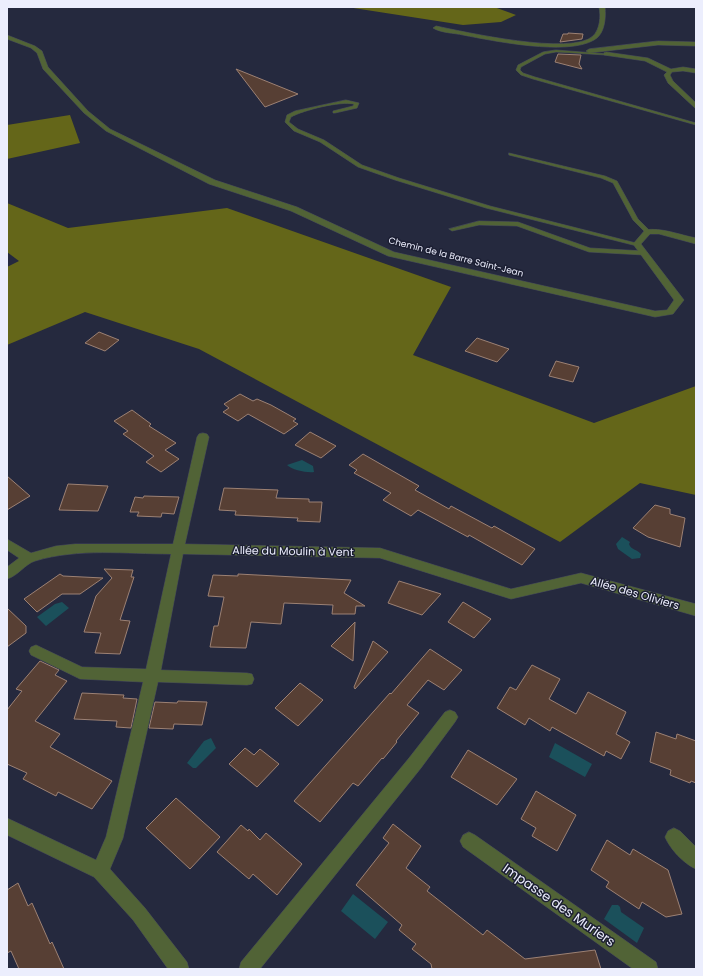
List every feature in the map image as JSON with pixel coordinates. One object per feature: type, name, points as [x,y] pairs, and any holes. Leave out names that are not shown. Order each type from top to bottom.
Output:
[{"type":"street","points":[[568,46],[592,40],[599,30],[604,15],[602,7]]},
{"type":"street","points":[[436,28],[539,44],[568,46],[606,54],[646,59],[670,70],[682,69],[696,71]]},
{"type":"street","name":"Chemin de la Barre Saint-Jean","points":[[7,37],[33,47],[40,52],[45,68],[86,112],[108,130],[212,182],[294,209],[392,254],[655,314],[670,312],[679,300],[637,244]]},
{"type":"street","points":[[589,51],[658,43],[696,44]]},
{"type":"street","points":[[670,70],[667,75],[670,82],[696,107]]},
{"type":"street","points":[[637,244],[648,232],[660,232],[696,241]]},
{"type":"street","points":[[100,871],[114,838],[152,676],[203,437]]},
{"type":"street","points":[[7,544],[29,558]]},
{"type":"street","name":"Allée du Moulin à Vent","points":[[7,574],[29,558],[75,549],[178,549],[380,553],[511,594],[550,584]]},
{"type":"street","name":"Allée des Oliviers","points":[[550,584],[581,578],[696,610]]},
{"type":"street","points":[[36,651],[80,673],[247,679]]},
{"type":"street","points":[[248,969],[415,763],[450,717]]},
{"type":"street","points":[[7,826],[100,871],[139,914],[180,969]]},
{"type":"street","points":[[674,837],[696,860]]},
{"type":"street","name":"Impasse des Muriers","points":[[469,841],[649,969]]},
{"type":"lane","points":[[606,54],[565,51],[544,53],[519,66],[518,70],[522,74],[534,78],[696,124]]},
{"type":"lane","points":[[335,112],[355,107],[357,103],[346,101],[303,110],[290,116],[287,122],[296,130],[322,141],[360,166],[368,169],[442,194],[488,207],[637,244]]},
{"type":"lane","points":[[511,154],[603,177],[615,182],[636,220],[648,232]]},
{"type":"lane","points":[[452,229],[479,223],[518,224],[589,250],[644,253]]},
{"type":"shaded area","points":[[347,7],[494,7],[516,15],[501,22],[463,25]]},
{"type":"shaded area","points":[[70,115],[80,143],[7,159],[7,125]]},
{"type":"shaded area","points":[[7,203],[68,228],[227,208],[451,287],[413,355],[594,423],[696,386],[696,495],[640,483],[560,542],[199,349],[85,312],[7,345],[7,267],[19,261],[7,252]]},
{"type":"shaded area","points":[[302,460],[313,466],[314,472],[300,471],[287,465]]},
{"type":"shaded area","points":[[622,537],[630,542],[629,544],[631,547],[641,554],[640,558],[632,559],[618,549],[616,544]]},
{"type":"shaded area","points":[[62,602],[69,608],[46,626],[37,617],[55,604]]},
{"type":"shaded area","points":[[211,738],[216,748],[196,768],[193,768],[187,763],[204,741]]},
{"type":"shaded area","points":[[555,743],[592,764],[585,777],[549,757]]},
{"type":"shaded area","points":[[353,894],[388,922],[375,939],[341,911]]},
{"type":"shaded area","points":[[612,905],[618,905],[621,912],[644,928],[637,943],[604,919]]},
{"type":"building","points":[[563,34],[583,34],[582,39],[560,42]]},
{"type":"building","points":[[558,54],[581,55],[579,64],[582,69],[555,62]]},
{"type":"building","points":[[236,69],[293,92],[298,94],[265,107]]},
{"type":"building","points":[[99,332],[119,340],[105,351],[85,343]]},
{"type":"building","points":[[477,338],[509,349],[497,362],[465,351]]},
{"type":"building","points":[[556,361],[579,367],[573,382],[549,376]]},
{"type":"building","points":[[240,394],[253,401],[257,399],[271,405],[296,419],[293,421],[298,424],[284,434],[248,414],[238,421],[223,412],[229,408],[224,404]]},
{"type":"building","points":[[132,410],[151,424],[149,426],[176,443],[165,450],[179,459],[161,472],[146,462],[154,456],[123,434],[128,431],[114,421]]},
{"type":"building","points":[[310,432],[336,446],[321,458],[295,445]]},
{"type":"building","points":[[363,454],[419,486],[415,490],[449,509],[451,506],[492,528],[494,526],[535,549],[522,565],[469,535],[468,537],[418,510],[411,516],[383,500],[391,493],[354,473],[357,470],[349,465]]},
{"type":"building","points":[[7,476],[30,496],[7,510]]},
{"type":"building","points":[[68,484],[108,486],[98,511],[59,510]]},
{"type":"building","points":[[224,488],[278,490],[276,498],[309,499],[309,502],[322,502],[320,522],[297,521],[298,518],[235,515],[236,511],[219,510]]},
{"type":"building","points":[[144,496],[179,497],[174,514],[162,513],[161,517],[137,516],[139,512],[130,512],[135,497],[143,498]]},
{"type":"building","points":[[655,505],[670,509],[670,514],[685,518],[680,547],[648,537],[633,528]]},
{"type":"building","points":[[104,569],[133,570],[131,577],[134,577],[120,620],[130,621],[120,654],[95,653],[101,633],[84,632],[96,596],[112,578]]},
{"type":"building","points":[[60,574],[63,576],[103,578],[80,594],[62,594],[37,612],[24,599]]},
{"type":"building","points":[[238,574],[351,580],[344,593],[365,606],[356,606],[355,614],[332,614],[333,605],[284,603],[281,624],[251,622],[246,648],[210,647],[214,626],[218,626],[224,597],[208,596],[213,575],[238,576]]},
{"type":"building","points":[[399,581],[441,594],[422,615],[388,603]]},
{"type":"building","points":[[463,602],[491,619],[474,638],[448,622]]},
{"type":"building","points":[[7,608],[26,626],[26,633],[7,647]]},
{"type":"building","points":[[355,622],[353,661],[331,646]]},
{"type":"building","points":[[373,641],[388,652],[355,689],[354,687]]},
{"type":"building","points":[[430,649],[462,670],[444,690],[428,680],[407,705],[419,713],[396,741],[397,742],[358,786],[353,783],[320,822],[294,801]]},
{"type":"building","points":[[40,661],[59,670],[55,675],[67,681],[35,721],[60,734],[50,747],[112,781],[92,809],[58,792],[56,796],[23,779],[27,773],[7,764],[7,710],[22,691],[16,689]]},
{"type":"building","points":[[532,665],[560,679],[549,699],[576,714],[588,692],[626,712],[616,734],[630,742],[621,759],[606,751],[604,756],[552,727],[550,731],[529,718],[525,725],[497,708],[510,687],[516,690]]},
{"type":"building","points":[[300,683],[323,700],[298,726],[275,708]]},
{"type":"building","points":[[82,693],[124,695],[123,698],[137,699],[131,728],[116,727],[117,721],[74,719]]},
{"type":"building","points":[[178,701],[207,702],[202,725],[174,724],[173,729],[149,728],[155,702],[177,703]]},
{"type":"building","points":[[656,732],[676,739],[677,734],[696,741],[696,783],[691,781],[690,783],[670,775],[671,770],[650,762]]},
{"type":"building","points":[[245,748],[254,755],[260,749],[279,764],[257,787],[229,764]]},
{"type":"building","points":[[468,750],[517,779],[497,805],[451,777]]},
{"type":"building","points":[[536,791],[576,815],[557,851],[532,836],[536,828],[521,819]]},
{"type":"building","points":[[176,798],[220,837],[190,869],[146,828]]},
{"type":"building","points":[[393,824],[421,846],[406,868],[430,887],[427,891],[483,935],[487,930],[525,959],[595,950],[601,969],[432,969],[431,964],[412,949],[416,944],[399,930],[402,925],[356,885],[389,843],[383,838]]},
{"type":"building","points":[[241,825],[248,831],[249,829],[260,840],[266,833],[302,864],[277,895],[253,874],[249,879],[217,852]]},
{"type":"building","points":[[607,840],[630,855],[633,849],[668,870],[682,914],[666,917],[642,902],[639,909],[606,887],[609,882],[591,870]]},
{"type":"building","points":[[18,883],[28,906],[32,903],[50,944],[52,942],[64,969],[19,969],[11,951],[7,953],[7,890]]}]
